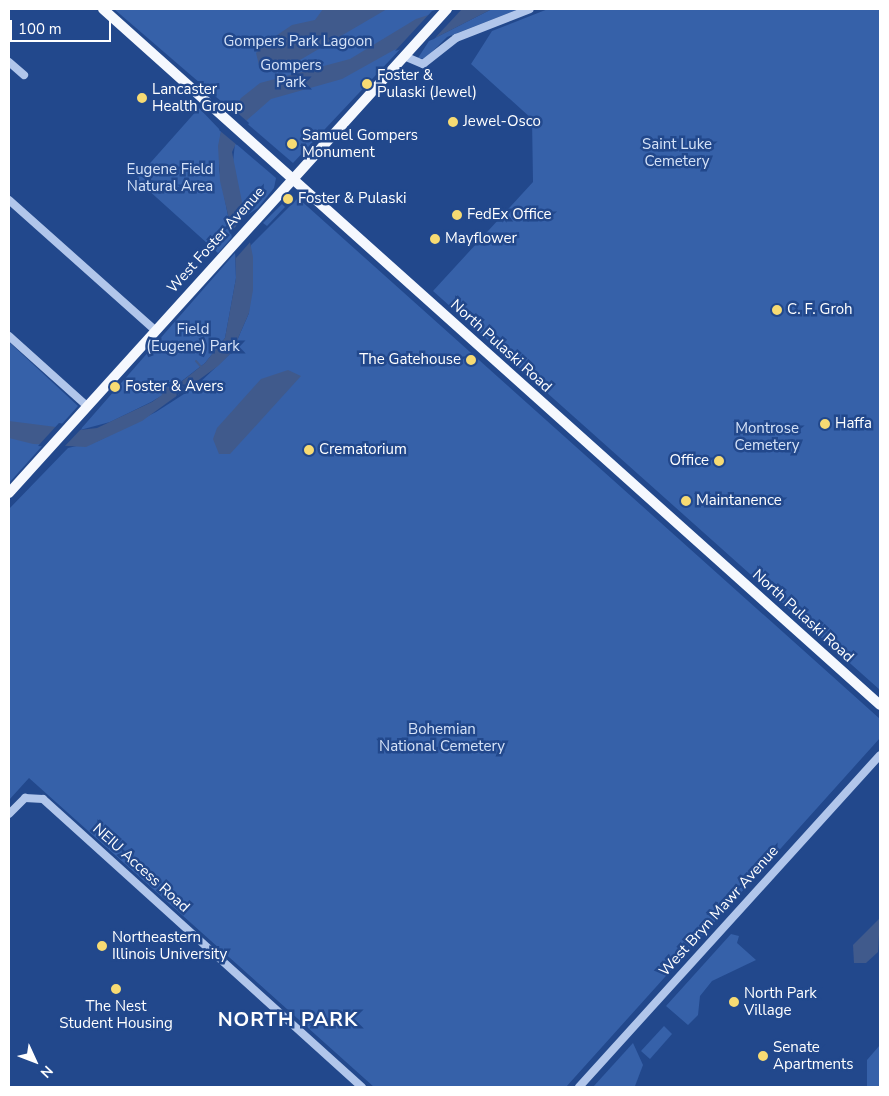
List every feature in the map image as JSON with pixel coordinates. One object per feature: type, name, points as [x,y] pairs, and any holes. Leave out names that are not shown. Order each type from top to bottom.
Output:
[{"type":"main road","name":"North Pulaski Road","points":[[103,9],[880,704]]},
{"type":"main road","name":"West Foster Avenue","points":[[9,493],[447,9]]},
{"type":"street","points":[[404,56],[423,64],[456,38],[530,9]]},
{"type":"street","points":[[9,62],[24,75]]},
{"type":"street","points":[[9,200],[155,330]]},
{"type":"street","points":[[9,336],[87,406]]},
{"type":"street","name":"West Bryn Mawr Avenue","points":[[579,1087],[880,755]]},
{"type":"street","name":"NEIU Access Road","points":[[9,814],[25,798],[43,799],[362,1087]]},
{"type":"green space","name":"Gompers Park","points":[[114,9],[438,9],[293,163]]},
{"type":"green space","points":[[492,9],[519,9],[447,37],[425,59],[418,58],[429,41]]},
{"type":"green space","name":"Saint Luke Cemetery","points":[[548,9],[880,9],[880,690],[433,291],[533,182],[532,119],[471,64],[492,31]]},
{"type":"green space","name":"Eugene Field Natural Area","points":[[199,108],[221,131],[219,169],[232,237],[218,253],[136,179]]},
{"type":"green space","points":[[235,143],[276,178],[274,188],[258,208],[243,218],[233,162]]},
{"type":"green space","name":"Bohemian National Cemetery","points":[[298,198],[880,719],[880,738],[566,1087],[374,1087],[29,778],[9,800],[9,509],[68,448],[98,441],[156,412],[195,387],[232,352],[249,313],[251,245]]},
{"type":"green space","points":[[282,204],[285,207],[267,226],[263,223]]},
{"type":"green space","name":"Field (Eugene) Park","points":[[235,253],[236,278],[225,338],[205,363],[170,390],[160,389],[163,395],[151,402],[110,422],[80,430]]},
{"type":"green space","points":[[9,342],[78,406],[9,483]]},
{"type":"green space","points":[[731,934],[739,936],[737,943],[756,960],[712,981],[700,996],[698,1015],[688,1025],[666,1006]]},
{"type":"green space","points":[[664,1026],[672,1034],[650,1059],[641,1051]]},
{"type":"green space","points":[[633,1043],[643,1065],[635,1086],[593,1087]]},
{"type":"green space","points":[[880,1045],[880,1087],[867,1087],[867,1060]]},
{"type":"shaded area","points":[[323,9],[387,9],[288,67],[260,69],[256,53],[264,44],[292,25],[315,20]]},
{"type":"shaded area","points":[[447,9],[492,9],[437,37],[394,50],[342,79],[271,99],[247,120],[232,152],[253,257],[253,290],[249,313],[232,352],[218,366],[142,421],[86,447],[33,444],[9,438],[9,421],[80,430],[97,428],[152,402],[162,395],[160,389],[167,386],[171,390],[205,363],[225,338],[236,278],[235,244],[220,181],[218,146],[221,131],[241,98],[260,83],[350,59],[416,19]]},
{"type":"shaded area","points":[[288,370],[301,376],[230,454],[219,454],[213,439],[217,428],[261,379]]},
{"type":"shaded area","points":[[880,918],[878,952],[866,963],[854,963],[853,945]]},
{"type":"pier","points":[[462,9],[434,39],[395,51],[432,11]]},
{"type":"pier","points":[[233,109],[249,123],[237,145],[219,130]]},
{"type":"pier","points":[[245,216],[252,240],[236,258],[231,232]]},
{"type":"pier","points":[[59,423],[82,428],[63,448],[38,446]]},
{"type":"waterway","points":[[196,361],[202,368]]},
{"type":"place","name":"Foster & Pulaski (Jewel)","points":[[367,84]]},
{"type":"place","name":"Lancaster Health Group","points":[[142,98]]},
{"type":"place","name":"Jewel-Osco","points":[[453,122]]},
{"type":"place","name":"Samuel Gompers Monument","points":[[292,144]]},
{"type":"place","name":"Foster & Pulaski","points":[[288,199]]},
{"type":"place","name":"FedEx Office","points":[[457,215]]},
{"type":"place","name":"Mayflower","points":[[435,239]]},
{"type":"place","name":"C. F. Groh","points":[[777,310]]},
{"type":"place","name":"The Gatehouse","points":[[471,360]]},
{"type":"place","name":"Foster & Avers","points":[[115,387]]},
{"type":"place","name":"Haffa","points":[[825,424]]},
{"type":"place","name":"Crematorium","points":[[309,450]]},
{"type":"place","name":"Office","points":[[719,461]]},
{"type":"place","name":"Maintanence","points":[[686,501]]},
{"type":"place","name":"Northeastern Illinois University","points":[[102,946]]},
{"type":"place","name":"The Nest Student Housing","points":[[116,989]]},
{"type":"place","name":"North Park Village","points":[[734,1002]]},
{"type":"place","name":"Senate Apartments","points":[[763,1056]]},
{"type":"district","name":"NORTH PARK","points":[[288,1019]]},
{"type":"park label","name":"Gompers Park Lagoon","points":[[298,42]]},
{"type":"park label","name":"Montrose Cemetery","points":[[767,436]]}]
